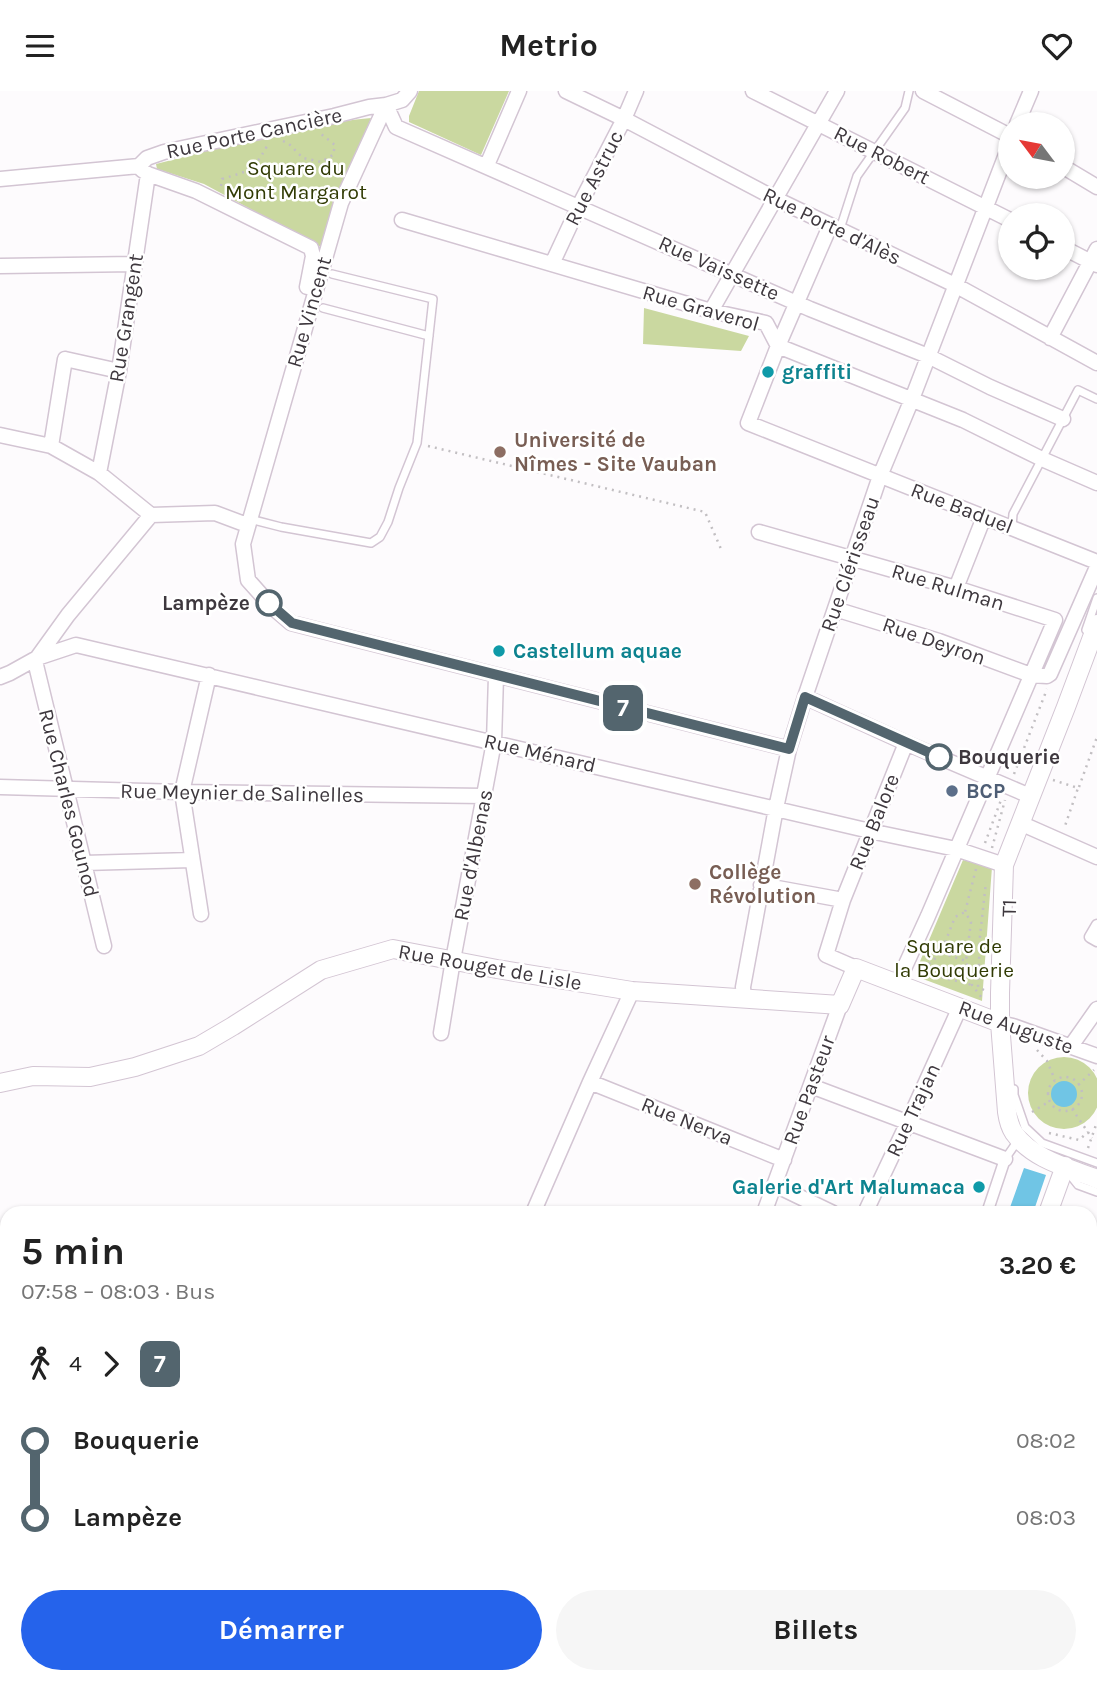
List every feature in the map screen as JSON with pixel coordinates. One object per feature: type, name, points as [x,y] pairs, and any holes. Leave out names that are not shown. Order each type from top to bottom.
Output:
[{"type":"street","name":"Rue Porte Cancière","points":[[0,179],[143,170],[147,158],[164,152],[386,105],[402,100],[410,91]]},
{"type":"street","points":[[487,165],[519,91]]},
{"type":"street","name":"Rue Porte d'Alès","points":[[566,91],[776,199],[955,285],[1097,363]]},
{"type":"street","name":"Rue Astruc","points":[[552,264],[636,91]]},
{"type":"street","name":"Rue Robert","points":[[753,91],[998,214]]},
{"type":"street","points":[[711,311],[837,91]]},
{"type":"street","points":[[923,91],[943,96],[998,129]]},
{"type":"street","points":[[1022,112],[1031,91]]},
{"type":"street","name":"Rue Vaissette","points":[[386,105],[397,127],[797,303],[928,356],[1063,419]]},
{"type":"street","name":"Rue Vincent","points":[[386,105],[341,203],[248,522],[243,544],[248,580],[271,606],[292,623],[789,749]]},
{"type":"street","points":[[143,170],[195,191],[311,248],[313,256],[283,402]]},
{"type":"street","name":"Rue Grangent","points":[[99,473],[119,371],[134,264],[143,170]]},
{"type":"street","points":[[1075,174],[1097,187]]},
{"type":"street","name":"Rue Clérisseau","points":[[744,999],[743,987],[776,808],[789,749],[805,697],[880,476],[998,176]]},
{"type":"street","name":"Rue Graverol","points":[[402,221],[711,311],[766,323],[778,346],[963,420],[1097,483]]},
{"type":"street","points":[[778,346],[835,228]]},
{"type":"street","points":[[1050,338],[1095,258],[1075,251]]},
{"type":"street","points":[[0,266],[134,264]]},
{"type":"street","name":"Rue Baduel","points":[[778,346],[748,423],[1012,528],[1097,565]]},
{"type":"street","points":[[51,446],[65,359],[119,371]]},
{"type":"street","points":[[0,435],[51,446],[99,473],[151,515],[215,513],[248,522]]},
{"type":"street","points":[[36,659],[68,615],[151,515]]},
{"type":"street","points":[[956,588],[984,517]]},
{"type":"street","name":"Rue Rulman","points":[[759,531],[956,588],[1055,620],[1031,675]]},
{"type":"street","points":[[897,984],[1031,675],[1050,674],[1097,565]]},
{"type":"street","name":"Rue Deyron","points":[[835,609],[939,641],[1031,675]]},
{"type":"street","points":[[1097,624],[1094,645],[1066,707],[1023,824],[1003,865],[999,964],[1007,1112],[1010,1124],[1019,1139],[1031,1151],[1070,1161],[1097,1179]]},
{"type":"street","name":"Rue Ménard","points":[[57,630],[76,645],[956,849],[1003,865]]},
{"type":"street","points":[[0,677],[36,659],[76,645]]},
{"type":"street","name":"Rue Charles Gounod","points":[[36,659],[104,946]]},
{"type":"street","points":[[201,914],[182,792],[209,675]]},
{"type":"street","name":"Rue d'Albenas","points":[[441,1033],[494,742],[496,676]]},
{"type":"street","points":[[805,697],[1032,798]]},
{"type":"street","name":"Rue Balore","points":[[856,968],[826,955],[843,900],[906,743]]},
{"type":"street","name":"Rue Meynier de Salinelles","points":[[0,787],[485,796]]},
{"type":"street","points":[[1023,824],[1097,857]]},
{"type":"street","points":[[84,863],[192,860]]},
{"type":"street","points":[[761,885],[843,900]]},
{"type":"street","points":[[1097,925],[1090,936],[1097,941]]},
{"type":"street","name":"Rue Rouget de Lisle","points":[[0,1083],[33,1076],[90,1077],[135,1067],[199,1045],[321,970],[393,949],[632,991],[840,1005]]},
{"type":"street","name":"Rue Auguste","points":[[856,968],[1097,1056]]},
{"type":"street","name":"Rue Pasteur","points":[[767,1206],[856,968]]},
{"type":"street","points":[[536,1206],[632,991]]},
{"type":"street","name":"Rue Trajan","points":[[867,1206],[960,1007]]},
{"type":"street","points":[[1071,1046],[1097,1009]]},
{"type":"street","name":"Rue Nerva","points":[[590,1082],[784,1160]]},
{"type":"street","points":[[811,1086],[1005,1159],[990,1206]]},
{"type":"street","points":[[1051,1206],[1070,1161]]},
{"type":"street","points":[[775,1185],[818,1206]]},
{"type":"lane","points":[[835,228],[857,176],[905,108],[909,91]]},
{"type":"lane","points":[[248,522],[371,543],[380,537],[388,522],[417,443],[433,299],[332,274]]},
{"type":"lane","points":[[323,308],[429,336]]},
{"type":"lane","points":[[1012,528],[1013,514],[1078,390],[1097,399]]},
{"type":"lane","points":[[1066,707],[1072,673],[1097,598]]},
{"type":"lane","points":[[1032,798],[1094,645]]},
{"type":"lane","name":"T1","points":[[1023,824],[1011,869],[1004,1024],[1014,1095],[1025,1127],[1042,1143],[1070,1161],[1097,1163]]},
{"type":"lane","points":[[1005,1159],[1019,1139]]},
{"type":"lane","points":[[1070,1161],[1078,1185],[1097,1192]]},
{"type":"path","points":[[195,191],[204,184],[215,188],[221,186],[222,179],[249,171],[255,167],[268,146],[282,140],[303,159],[321,162],[333,155],[335,145],[321,134],[320,126],[334,116]]},
{"type":"path","points":[[417,443],[705,512],[721,549]]},
{"type":"path","points":[[1060,840],[1097,737]]},
{"type":"path","points":[[1047,777],[1078,788]]},
{"type":"path","points":[[985,999],[972,985],[966,961],[971,922],[965,912],[980,857],[1003,796]]},
{"type":"path","points":[[920,972],[941,953],[955,917],[965,912]]},
{"type":"path","points":[[941,953],[966,961]]},
{"type":"path","points":[[911,969],[972,985]]},
{"type":"path","points":[[1033,1045],[1046,1061],[1055,1080]]},
{"type":"path","points":[[1079,1085],[1094,1071],[1096,1065]]},
{"type":"path","points":[[1070,1078],[1079,1085],[1080,1101],[1072,1109],[1062,1111],[1050,1101],[1049,1090],[1055,1080],[1070,1078]]},
{"type":"path","points":[[1032,1112],[1050,1101]]},
{"type":"path","points":[[1072,1109],[1092,1138]]},
{"type":"path","points":[[1087,1151],[1097,1122]]},
{"type":"path","points":[[1048,1132],[1079,1140],[1088,1132]]},
{"type":"green space","points":[[419,91],[509,91],[481,155],[409,122]]},
{"type":"green space","name":"Square du Mont Margarot","points":[[371,118],[321,247],[204,184],[157,169],[156,164],[262,137]]},
{"type":"green space","points":[[644,308],[749,336],[741,351],[643,344]]},
{"type":"green space","name":"Square de la Bouquerie","points":[[963,860],[992,867],[982,1001],[923,979],[918,966]]},
{"type":"green space","points":[[1064,1057],[1078,1060],[1090,1067],[1097,1079],[1097,1107],[1090,1119],[1078,1126],[1064,1129],[1050,1126],[1038,1119],[1031,1107],[1028,1093],[1031,1079],[1038,1067],[1050,1060]]},
{"type":"water","points":[[1064,1081],[1073,1085],[1077,1094],[1073,1103],[1064,1107],[1055,1103],[1051,1094],[1055,1085]]},
{"type":"water","points":[[1024,1168],[1046,1175],[1035,1206],[1010,1206]]},
{"type":"bus line","name":"7","points":[[269,603],[292,623],[789,749],[805,697],[939,757]]},
{"type":"place","name":"graffiti","points":[[768,372]]},
{"type":"place","name":"Université de Nîmes - Site Vauban","points":[[500,452]]},
{"type":"place","name":"Lampèze","points":[[269,603]]},
{"type":"place","name":"Castellum aquae","points":[[499,651]]},
{"type":"place","name":"Bouquerie","points":[[939,757]]},
{"type":"place","name":"BCP","points":[[952,791]]},
{"type":"place","name":"Collège Révolution","points":[[695,884]]},
{"type":"place","name":"Galerie d'Art Malumaca","points":[[979,1187]]}]
